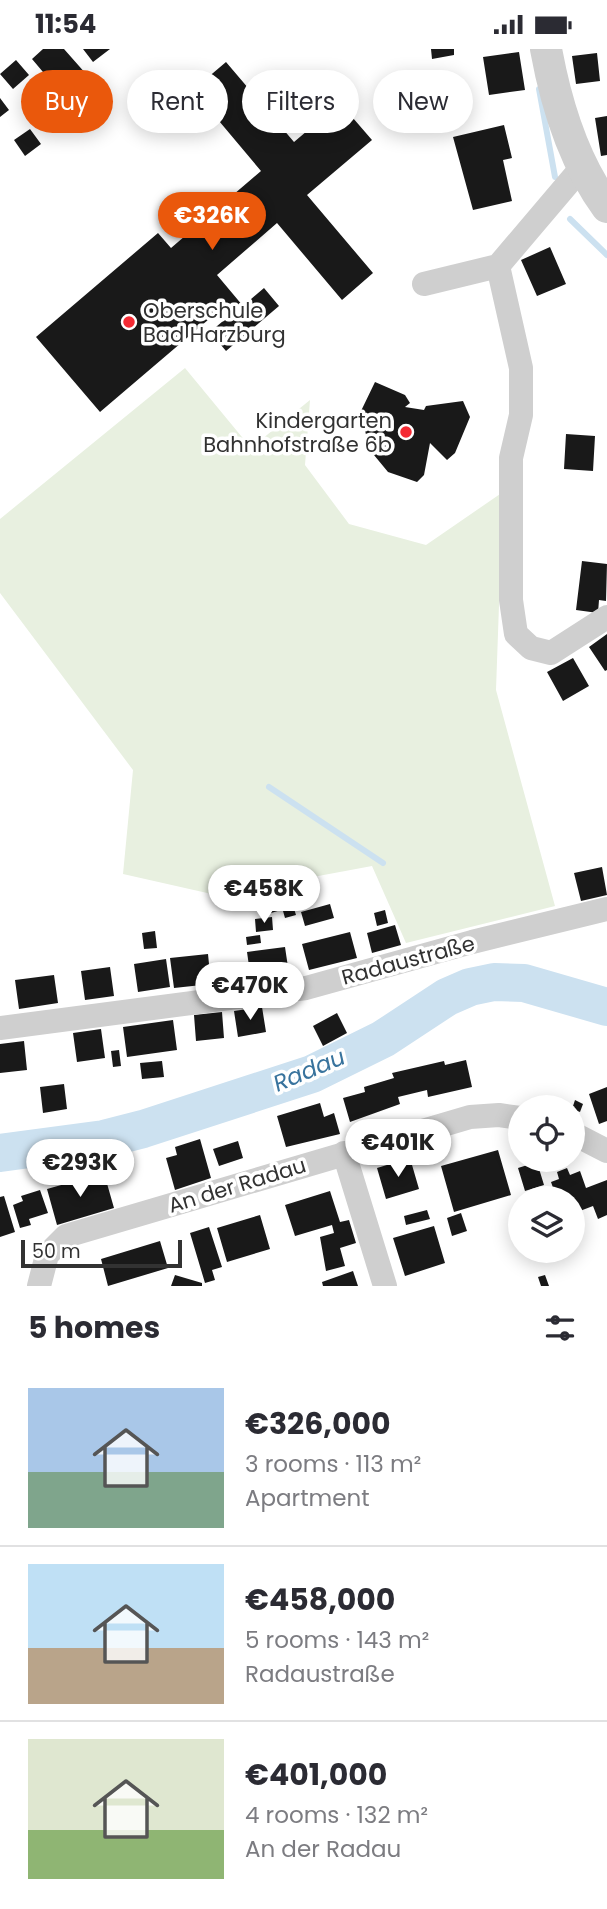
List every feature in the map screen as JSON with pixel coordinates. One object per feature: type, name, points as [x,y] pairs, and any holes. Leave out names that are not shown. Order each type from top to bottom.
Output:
[{"type":"street","points":[[546,49],[554,88],[582,167],[607,207]]},
{"type":"street","points":[[424,284],[498,266],[582,167]]},
{"type":"street","points":[[498,266],[521,368],[521,415],[511,458],[510,600],[516,634],[531,648],[551,653],[607,617]]},
{"type":"street","name":"Radaustraße","points":[[0,1028],[306,988],[472,942],[607,909]]},
{"type":"street","name":"An der Radau","points":[[39,1286],[47,1255],[66,1236],[470,1117],[508,1116]]},
{"type":"street","points":[[585,1140],[607,1151]]},
{"type":"street","points":[[344,1153],[385,1286]]},
{"type":"green space","points":[[185,368],[251,448],[310,400],[305,465],[349,524],[426,545],[503,492],[496,690],[555,906],[406,943],[372,866],[216,895],[123,874],[133,770],[0,593],[0,519]]},
{"type":"building","points":[[43,49],[64,49],[83,70],[41,70],[32,59]]},
{"type":"building","points":[[83,49],[110,49],[93,62]]},
{"type":"building","points":[[431,49],[454,49],[454,55],[432,59]]},
{"type":"building","points":[[519,52],[525,90],[489,95],[483,57]]},
{"type":"building","points":[[597,53],[600,81],[576,84],[572,56]]},
{"type":"building","points":[[16,60],[25,70],[21,70],[21,82],[13,89],[0,74]]},
{"type":"building","points":[[226,62],[242,81],[242,133],[286,133],[294,142],[305,133],[359,133],[359,125],[372,140],[307,195],[373,273],[342,300],[277,223],[217,275],[243,306],[264,288],[279,306],[226,351],[210,332],[229,316],[222,308],[100,412],[36,337],[158,233],[171,248],[261,171],[228,132],[228,70],[217,70]]},
{"type":"building","points":[[0,98],[9,110],[0,117]]},
{"type":"building","points":[[607,116],[607,155],[601,156],[595,118]]},
{"type":"building","points":[[504,125],[512,158],[503,160],[512,201],[473,210],[453,137]]},
{"type":"building","points":[[24,133],[33,133],[41,144],[25,156],[14,140]]},
{"type":"building","points":[[550,247],[566,284],[537,296],[521,260]]},
{"type":"building","points":[[375,382],[405,395],[410,403],[405,407],[424,410],[426,406],[463,401],[470,417],[455,453],[447,460],[430,443],[424,475],[417,482],[388,472],[369,449],[361,411]]},
{"type":"building","points":[[566,434],[595,436],[593,471],[564,469]]},
{"type":"building","points":[[582,561],[607,564],[606,601],[599,600],[598,613],[576,610]]},
{"type":"building","points":[[607,634],[607,670],[605,671],[589,647]]},
{"type":"building","points":[[573,658],[589,686],[563,701],[547,672]]},
{"type":"building","points":[[602,867],[607,895],[581,901],[574,873]]},
{"type":"building","points":[[275,889],[281,910],[271,913],[264,892]]},
{"type":"building","points":[[289,893],[296,915],[285,918],[279,897]]},
{"type":"building","points":[[330,904],[334,918],[305,926],[301,912]]},
{"type":"building","points":[[385,910],[388,923],[377,926],[374,913]]},
{"type":"building","points":[[272,917],[273,930],[256,932],[255,919]]},
{"type":"building","points":[[395,925],[401,945],[372,953],[367,933]]},
{"type":"building","points":[[155,931],[157,948],[144,949],[142,933]]},
{"type":"building","points":[[350,932],[357,958],[309,970],[302,944]]},
{"type":"building","points":[[260,935],[261,943],[247,945],[246,937]]},
{"type":"building","points":[[285,947],[289,974],[251,980],[247,952]]},
{"type":"building","points":[[208,954],[211,984],[174,988],[170,958]]},
{"type":"building","points":[[166,959],[170,987],[138,992],[134,964]]},
{"type":"building","points":[[110,967],[114,996],[85,1000],[81,971]]},
{"type":"building","points":[[54,975],[58,1003],[19,1009],[15,980]]},
{"type":"building","points":[[262,1007],[266,1032],[238,1037],[234,1011]]},
{"type":"building","points":[[222,1012],[224,1038],[196,1041],[194,1015]]},
{"type":"building","points":[[337,1013],[347,1033],[323,1046],[313,1026]]},
{"type":"building","points":[[173,1020],[177,1050],[127,1057],[123,1027]]},
{"type":"building","points":[[101,1029],[105,1058],[77,1062],[73,1033]]},
{"type":"building","points":[[24,1041],[27,1070],[0,1073],[0,1044]]},
{"type":"building","points":[[119,1050],[121,1066],[113,1067],[111,1051]]},
{"type":"building","points":[[466,1060],[472,1087],[428,1097],[427,1090],[398,1097],[400,1104],[350,1122],[343,1098],[365,1092],[364,1087],[394,1078],[392,1073],[444,1061],[445,1065]]},
{"type":"building","points":[[162,1061],[164,1077],[142,1079],[140,1063]]},
{"type":"building","points":[[64,1084],[67,1109],[43,1113],[40,1087]]},
{"type":"building","points":[[607,1087],[607,1121],[599,1124],[589,1094]]},
{"type":"building","points":[[320,1103],[324,1117],[334,1113],[340,1134],[286,1147],[277,1116]]},
{"type":"building","points":[[200,1139],[211,1178],[175,1190],[166,1158],[177,1155],[175,1147]]},
{"type":"building","points":[[238,1141],[243,1158],[219,1166],[213,1149]]},
{"type":"building","points":[[498,1150],[508,1186],[508,1196],[454,1212],[441,1166]]},
{"type":"building","points":[[410,1158],[419,1189],[386,1199],[377,1168]]},
{"type":"building","points":[[519,1172],[540,1172],[544,1185],[523,1186]]},
{"type":"building","points":[[557,1172],[569,1172],[570,1175],[580,1172],[586,1188],[607,1180],[607,1215],[598,1219],[593,1206],[585,1209],[585,1186],[552,1186],[551,1182],[559,1179]]},
{"type":"building","points":[[104,1173],[114,1208],[57,1225],[47,1189]]},
{"type":"building","points":[[40,1190],[48,1213],[29,1219],[31,1225],[20,1228],[13,1205],[23,1201],[21,1196]]},
{"type":"building","points":[[330,1191],[340,1222],[349,1220],[356,1243],[340,1248],[345,1266],[326,1271],[320,1237],[334,1233],[332,1225],[295,1236],[285,1205]]},
{"type":"building","points":[[4,1196],[15,1232],[0,1237],[0,1197]]},
{"type":"building","points":[[427,1210],[430,1219],[406,1225],[404,1216]]},
{"type":"building","points":[[461,1213],[467,1231],[452,1236],[447,1218]]},
{"type":"building","points":[[260,1215],[270,1249],[227,1262],[217,1228]]},
{"type":"building","points":[[434,1226],[445,1263],[405,1276],[393,1238]]},
{"type":"building","points":[[209,1227],[222,1267],[212,1270],[215,1280],[205,1283],[190,1233]]},
{"type":"building","points":[[160,1241],[168,1268],[108,1286],[101,1259]]},
{"type":"building","points":[[353,1271],[358,1286],[323,1286],[322,1282]]},
{"type":"building","points":[[175,1275],[202,1283],[202,1286],[171,1286]]},
{"type":"building","points":[[545,1275],[549,1286],[541,1286],[538,1277]]},
{"type":"waterway","points":[[539,89],[555,177]]},
{"type":"waterway","points":[[570,219],[607,255]]},
{"type":"waterway","points":[[269,787],[383,863]]},
{"type":"waterway","name":"Radau","points":[[0,1153],[104,1139],[312,1074],[383,1039],[447,997],[470,987],[494,982],[524,983],[607,1007]]},
{"type":"place","name":"Oberschule Bad Harzburg","points":[[129,322]]},
{"type":"place","name":"Kindergarten Bahnhofstraße 6b","points":[[406,432]]}]
